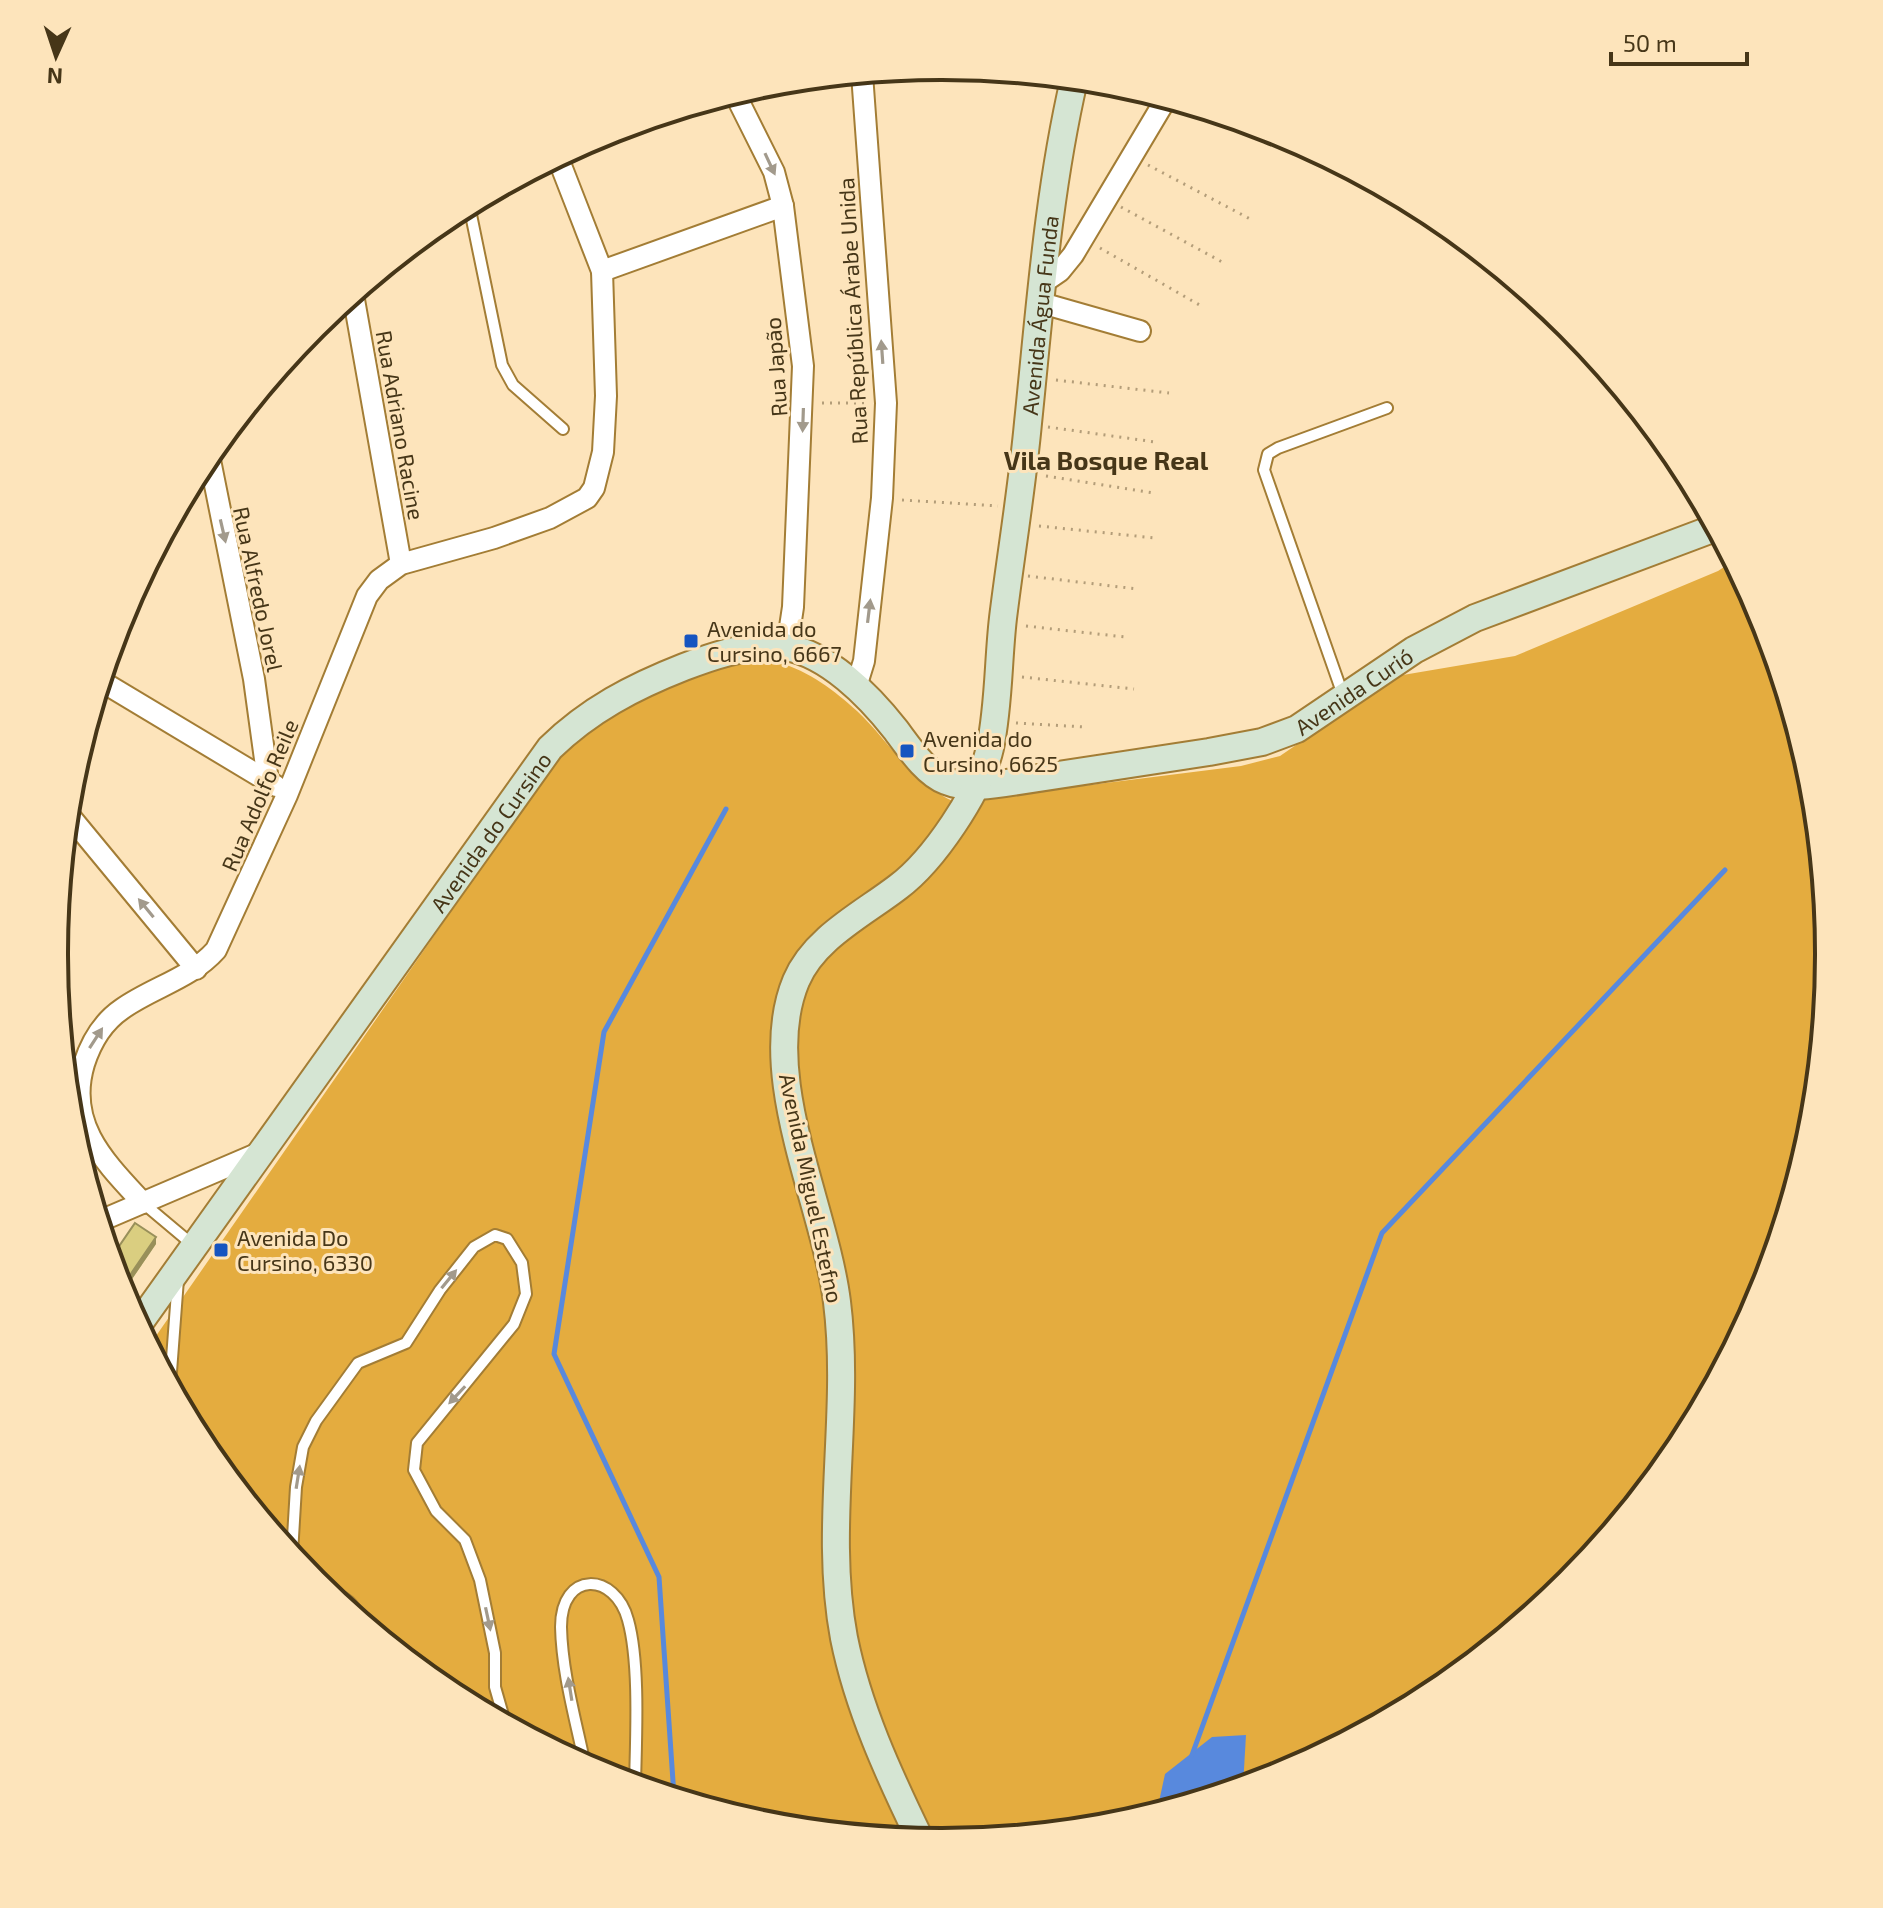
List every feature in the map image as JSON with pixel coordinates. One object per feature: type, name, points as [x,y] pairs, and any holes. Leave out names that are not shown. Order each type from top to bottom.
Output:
[{"type":"main road","name":"Avenida Água Funda","points":[[973,788],[988,754],[993,722],[1002,623],[1028,425],[1039,293],[1056,159],[1072,91]]},
{"type":"main road","name":"Avenida Curió","points":[[973,788],[1262,742],[1297,729],[1414,650],[1475,618],[1706,531]]},
{"type":"main road","name":"Avenida do Cursino","points":[[146,1314],[541,761],[571,728],[602,705],[641,684],[701,661],[769,646],[787,647]]},
{"type":"main road","points":[[787,647],[813,659],[856,687],[943,781],[973,788]]},
{"type":"main road","name":"Avenida Miguel Estefno","points":[[915,1827],[864,1713],[844,1637],[834,1549],[839,1417],[838,1303],[819,1207],[798,1137],[787,1076],[784,1029],[797,978],[815,951],[852,919],[901,885],[935,853],[973,788]]},
{"type":"street","name":"Rua República Árabe Unida","points":[[856,687],[864,661],[882,498],[886,403],[863,84]]},
{"type":"street","name":"Rua Japão","points":[[740,104],[774,172],[783,206],[803,366],[793,607],[787,647]]},
{"type":"street","points":[[1140,331],[1039,293],[1060,271],[1083,238],[1160,108]]},
{"type":"street","points":[[562,168],[602,271],[783,206]]},
{"type":"street","name":"Rua Adolfo Reile","points":[[78,1085],[90,1044],[119,1010],[196,969],[224,936],[287,795],[367,596],[401,564],[494,538],[550,518],[587,498],[601,472],[606,396],[602,271]]},
{"type":"street","name":"Rua Adriano Racine","points":[[355,307],[401,564]]},
{"type":"street","name":"Rua Alfredo Jorel","points":[[213,473],[254,679],[268,781]]},
{"type":"street","points":[[110,686],[287,795]]},
{"type":"street","points":[[78,826],[196,969]]},
{"type":"street","name":"Rua Adolfo Reile","points":[[86,1127],[112,1168],[143,1203]]},
{"type":"street","points":[[109,1217],[259,1153]]},
{"type":"lane","points":[[472,218],[502,365],[513,385],[563,429]]},
{"type":"lane","points":[[1343,696],[1286,536],[1265,463],[1268,454],[1278,448],[1387,408]]},
{"type":"lane","points":[[143,1203],[194,1246]]},
{"type":"lane","points":[[293,1539],[296,1487],[303,1447],[316,1421],[358,1363],[406,1343],[440,1290],[474,1247],[495,1235],[507,1239],[522,1263],[526,1294],[514,1324],[417,1443],[414,1470],[436,1511],[465,1540],[480,1580],[495,1653],[495,1687],[501,1707]]},
{"type":"lane","points":[[171,1365],[178,1269]]},
{"type":"lane","points":[[582,1750],[561,1627],[568,1593],[579,1584],[590,1583],[619,1598],[628,1620],[635,1694],[635,1771]]},
{"type":"path","points":[[1130,156],[1254,221]]},
{"type":"path","points":[[1107,200],[1224,263]]},
{"type":"path","points":[[1083,238],[1203,307]]},
{"type":"path","points":[[1032,377],[1169,393]]},
{"type":"path","points":[[803,402],[886,403]]},
{"type":"path","points":[[1028,425],[1155,442]]},
{"type":"path","points":[[1022,472],[1154,493]]},
{"type":"path","points":[[882,498],[1155,538]]},
{"type":"path","points":[[1009,574],[1137,589]]},
{"type":"path","points":[[1002,623],[1125,637]]},
{"type":"path","points":[[998,674],[1134,689]]},
{"type":"path","points":[[993,722],[1085,727]]},
{"type":"shaded area","points":[[1724,567],[1769,673],[1798,784],[1808,840],[1813,897],[1815,954],[1808,1068],[1785,1180],[1769,1235],[1749,1288],[1698,1391],[1668,1439],[1598,1530],[1559,1572],[1473,1647],[1427,1680],[1328,1737],[1276,1761],[1168,1798],[1112,1811],[999,1826],[884,1826],[827,1820],[715,1798],[661,1781],[607,1761],[505,1710],[456,1680],[366,1611],[324,1572],[249,1486],[185,1391],[158,1340],[156,1336],[559,756],[600,722],[641,697],[679,681],[724,668],[764,662],[790,666],[840,696],[926,785],[955,802],[1241,766],[1280,756],[1397,676],[1515,656]]},
{"type":"water","points":[[1246,1735],[1244,1773],[1159,1800],[1165,1774],[1212,1737]]},
{"type":"building","points":[[135,1223],[156,1237],[129,1276],[119,1247]]},
{"type":"waterway","points":[[673,1785],[659,1577],[554,1354],[604,1032],[726,809]]},
{"type":"waterway","points":[[1192,1755],[1382,1233],[1725,870]]},
{"type":"place","name":"Avenida do Cursino, 6667","points":[[691,641]]},
{"type":"place","name":"Avenida do Cursino, 6625","points":[[907,751]]},
{"type":"place","name":"Avenida Do Cursino, 6330","points":[[221,1250]]},
{"type":"district","name":"Vila Bosque Real","points":[[1106,459]]}]
